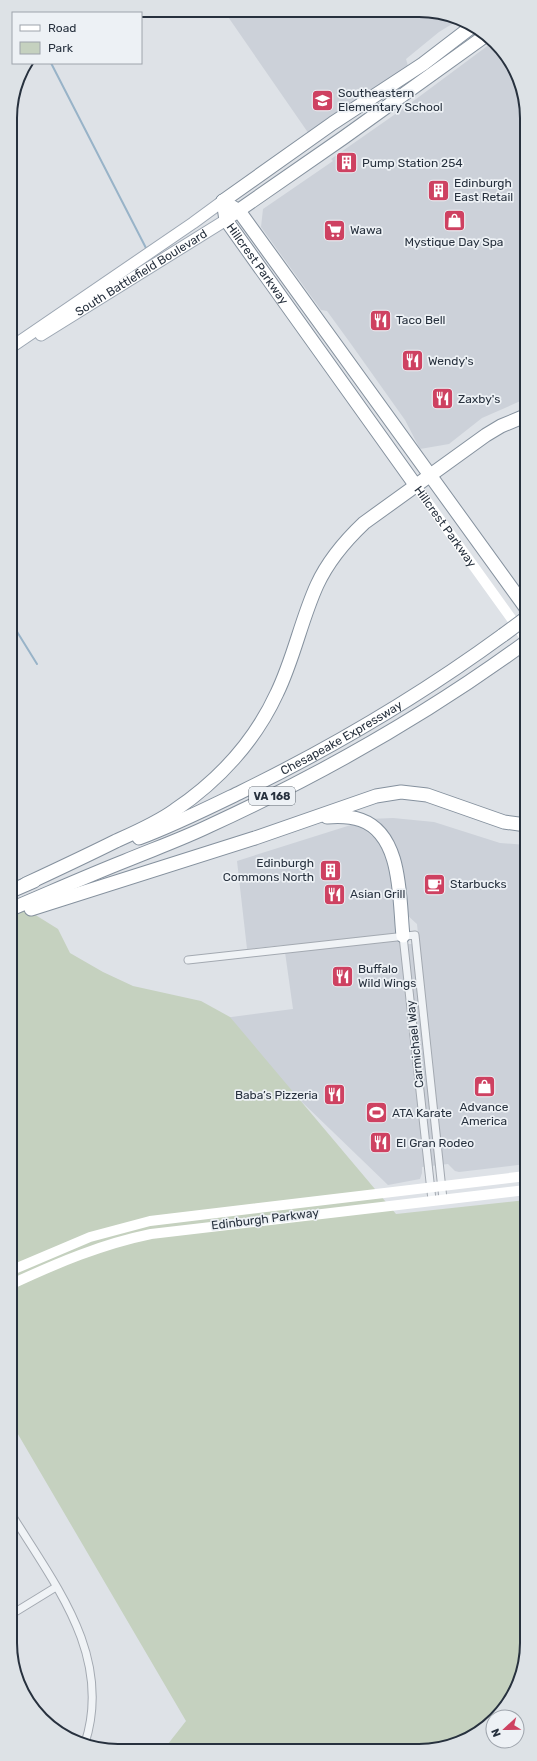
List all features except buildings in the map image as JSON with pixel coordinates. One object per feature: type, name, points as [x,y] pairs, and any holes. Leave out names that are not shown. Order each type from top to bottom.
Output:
[{"type":"highway","name":"South Battlefield Boulevard","points":[[223,201],[333,123],[424,64],[468,29]]},
{"type":"highway","name":"South Battlefield Boulevard","points":[[226,220],[482,38]]},
{"type":"highway","name":"Hillcrest Parkway","points":[[223,201],[239,211],[520,600]]},
{"type":"highway","name":"Hillcrest Parkway","points":[[223,201],[226,220],[416,486]]},
{"type":"highway","points":[[26,884],[140,830],[174,811],[224,770],[249,740],[268,711],[284,678],[317,586],[334,556],[349,538],[364,523],[486,435],[501,426],[520,418]]},
{"type":"highway","name":"Chesapeake Expressway","points":[[17,888],[160,830],[270,778],[377,718],[428,687],[520,623]]},
{"type":"highway","name":"Chesapeake Expressway","points":[[17,907],[180,839],[257,804],[318,772],[373,740],[484,672],[520,647]]},
{"type":"highway","points":[[17,913],[255,838],[376,796],[401,792],[427,795],[504,822],[520,824]]},
{"type":"highway","points":[[314,818],[343,816],[361,820],[376,828],[389,845],[396,865],[409,936]]},
{"type":"main road","name":"South Battlefield Boulevard","points":[[17,343],[223,201]]},
{"type":"main road","name":"South Battlefield Boulevard","points":[[17,351],[226,220]]},
{"type":"street","name":"Hillcrest Parkway","points":[[416,486],[520,631]]},
{"type":"street","points":[[188,960],[409,936]]},
{"type":"street","name":"Carmichael Way","points":[[409,936],[443,1199]]},
{"type":"street","name":"Carmichael Way","points":[[409,936],[432,1200]]},
{"type":"street","name":"Edinburgh Parkway","points":[[17,1268],[90,1237],[150,1221],[520,1177]]},
{"type":"street","name":"Edinburgh Parkway","points":[[17,1282],[79,1254],[116,1242],[151,1234],[520,1191]]},
{"type":"street","points":[[17,1523],[76,1621],[88,1660],[93,1697],[92,1716],[86,1739]]},
{"type":"street","points":[[17,1611],[56,1587]]},
{"type":"shaded area","name":"Southeastern Elementary School","points":[[228,17],[419,17],[433,18],[454,23],[439,32],[406,59],[408,66],[309,134]]},
{"type":"shaded area","points":[[489,45],[510,73],[518,98],[520,118],[520,401],[482,418],[449,444],[420,449],[405,420],[351,344],[327,311],[321,310],[261,227],[263,209],[333,161],[331,159],[404,108]]},
{"type":"shaded area","points":[[393,818],[434,822],[500,843],[520,845],[520,1165],[459,1172],[455,1171],[448,1164],[422,1167],[420,1179],[388,1185],[244,1046],[224,1018],[293,1009],[284,945],[247,949],[237,861],[354,824],[366,831],[378,841],[389,859],[401,944],[419,944],[417,924],[407,915],[402,869],[397,850],[385,832],[369,819]]},
{"type":"green space","points":[[17,904],[58,929],[70,953],[103,972],[133,986],[201,1001],[230,1017],[396,1214],[520,1201],[520,1650],[515,1676],[503,1699],[496,1709],[485,1709],[485,1720],[470,1731],[452,1739],[426,1744],[168,1744],[186,1721],[17,1433]]},
{"type":"waterway","points":[[52,64],[147,250]]},
{"type":"waterway","points":[[17,632],[37,664]]},
{"type":"place","name":"Southeastern Elementary School","points":[[322,100]]},
{"type":"place","name":"Pump Station 254","points":[[346,163]]},
{"type":"place","name":"Edinburgh East Retail","points":[[439,190]]},
{"type":"place","name":"Mystique Day Spa","points":[[454,221]]},
{"type":"place","name":"Wawa","points":[[334,230]]},
{"type":"place","name":"Taco Bell","points":[[380,320]]},
{"type":"place","name":"Wendy's","points":[[413,361]]},
{"type":"place","name":"Zaxby's","points":[[442,399]]},
{"type":"place","name":"Edinburgh Commons North","points":[[330,870]]},
{"type":"place","name":"Starbucks","points":[[435,884]]},
{"type":"place","name":"Asian Grill","points":[[335,894]]},
{"type":"place","name":"Buffalo Wild Wings","points":[[343,976]]},
{"type":"place","name":"Advance America","points":[[484,1086]]},
{"type":"place","name":"Baba’s Pizzeria","points":[[334,1095]]},
{"type":"place","name":"ATA Karate","points":[[377,1113]]},
{"type":"place","name":"El Gran Rodeo","points":[[380,1143]]}]
